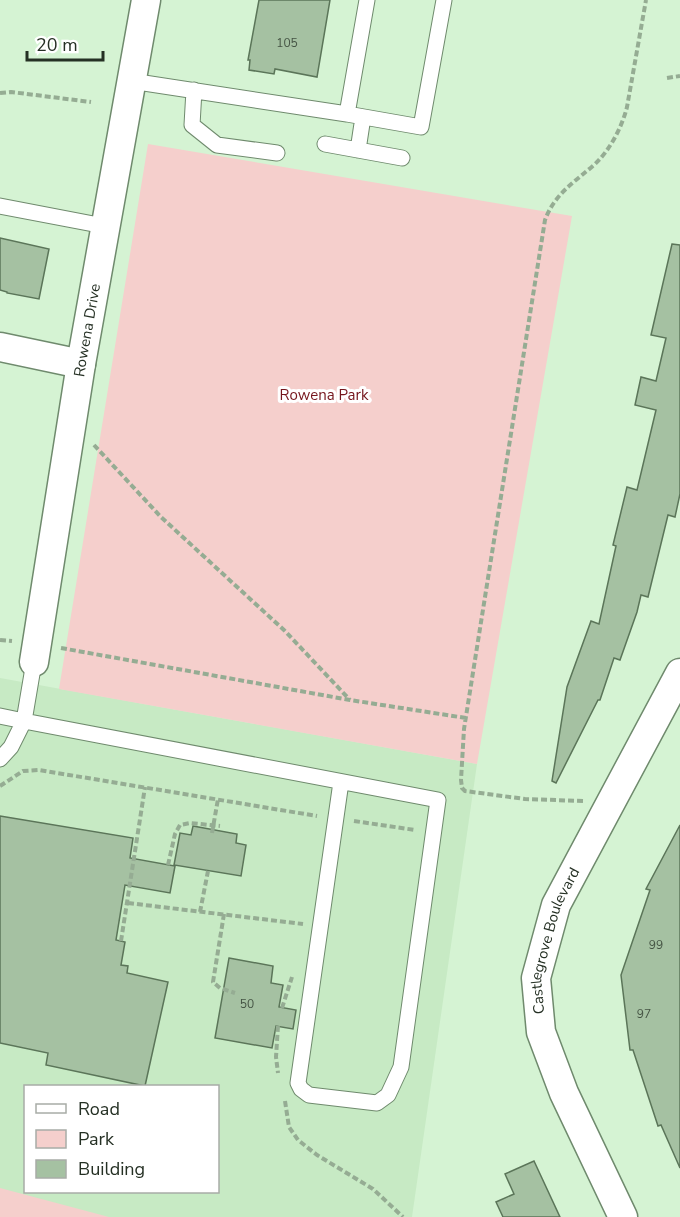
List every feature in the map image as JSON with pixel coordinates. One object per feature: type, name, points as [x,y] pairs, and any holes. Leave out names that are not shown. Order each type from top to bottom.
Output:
[{"type":"street","name":"Rowena Drive","points":[[35,653],[104,226],[146,0]]},
{"type":"street","points":[[0,347],[81,364]]},
{"type":"street","name":"Castlegrove Boulevard","points":[[623,1217],[564,1093],[541,1032],[536,978],[556,905],[680,673]]},
{"type":"lane","points":[[347,114],[367,0]]},
{"type":"lane","points":[[131,81],[421,127],[444,0]]},
{"type":"lane","points":[[194,90],[192,124],[217,145],[277,153]]},
{"type":"lane","points":[[358,150],[363,117]]},
{"type":"lane","points":[[325,144],[402,158]]},
{"type":"lane","points":[[0,206],[104,226]]},
{"type":"lane","points":[[0,759],[12,747],[24,721],[35,653]]},
{"type":"lane","points":[[0,716],[438,800],[401,1067],[388,1095],[377,1103],[315,1096],[305,1093],[298,1085],[341,782]]},
{"type":"path","points":[[611,802],[525,799],[465,791],[461,780],[466,718],[545,220],[561,192],[604,154],[623,122],[646,0]]},
{"type":"path","points":[[668,78],[680,76]]},
{"type":"path","points":[[0,93],[11,92],[91,102]]},
{"type":"path","points":[[72,424],[97,447],[161,517],[275,621],[350,700]]},
{"type":"path","points":[[0,640],[35,653],[466,718]]},
{"type":"path","points":[[0,786],[23,771],[33,769],[336,819],[434,832]]},
{"type":"path","points":[[121,941],[145,787]]},
{"type":"path","points":[[212,833],[218,799]]},
{"type":"path","points":[[168,865],[178,827],[185,823],[220,826]]},
{"type":"path","points":[[200,912],[208,871]]},
{"type":"path","points":[[128,903],[320,926]]},
{"type":"path","points":[[224,914],[213,982],[220,988],[235,993]]},
{"type":"path","points":[[278,1026],[276,1057],[280,1080]]},
{"type":"path","points":[[284,1094],[289,1127],[298,1140],[316,1155],[378,1192],[403,1217]]},
{"type":"shaded area","points":[[0,678],[477,764],[412,1217],[0,1217]]},
{"type":"green space","name":"Rowena Park","points":[[148,144],[572,216],[477,764],[59,689]]},
{"type":"green space","points":[[0,1188],[109,1217],[0,1217]]},
{"type":"building","points":[[259,0],[330,0],[317,77],[275,69],[274,74],[249,70],[250,60],[248,60]]},
{"type":"building","points":[[0,238],[49,249],[39,299],[0,290]]},
{"type":"building","points":[[672,244],[680,245],[680,494],[675,517],[668,515],[648,597],[641,595],[620,660],[614,658],[600,700],[556,783],[552,781],[567,687],[591,621],[599,624],[616,546],[613,545],[627,487],[637,490],[656,410],[635,405],[641,377],[656,381],[666,338],[651,335]]},
{"type":"building","points":[[0,816],[133,838],[130,858],[175,866],[170,893],[125,885],[116,940],[125,942],[121,965],[128,966],[127,973],[168,982],[145,1085],[46,1065],[48,1053],[0,1043]]},
{"type":"building","points":[[680,825],[680,1168],[661,1125],[658,1126],[633,1050],[630,1050],[621,975],[650,890],[646,889]]},
{"type":"building","points":[[193,826],[237,834],[236,843],[246,845],[241,876],[174,865],[180,833],[191,835]]},
{"type":"building","points":[[229,958],[273,966],[271,983],[283,985],[279,1007],[296,1010],[293,1029],[276,1026],[272,1048],[215,1038]]},
{"type":"building","points":[[534,1161],[560,1217],[503,1217],[496,1202],[514,1194],[505,1174]]}]
